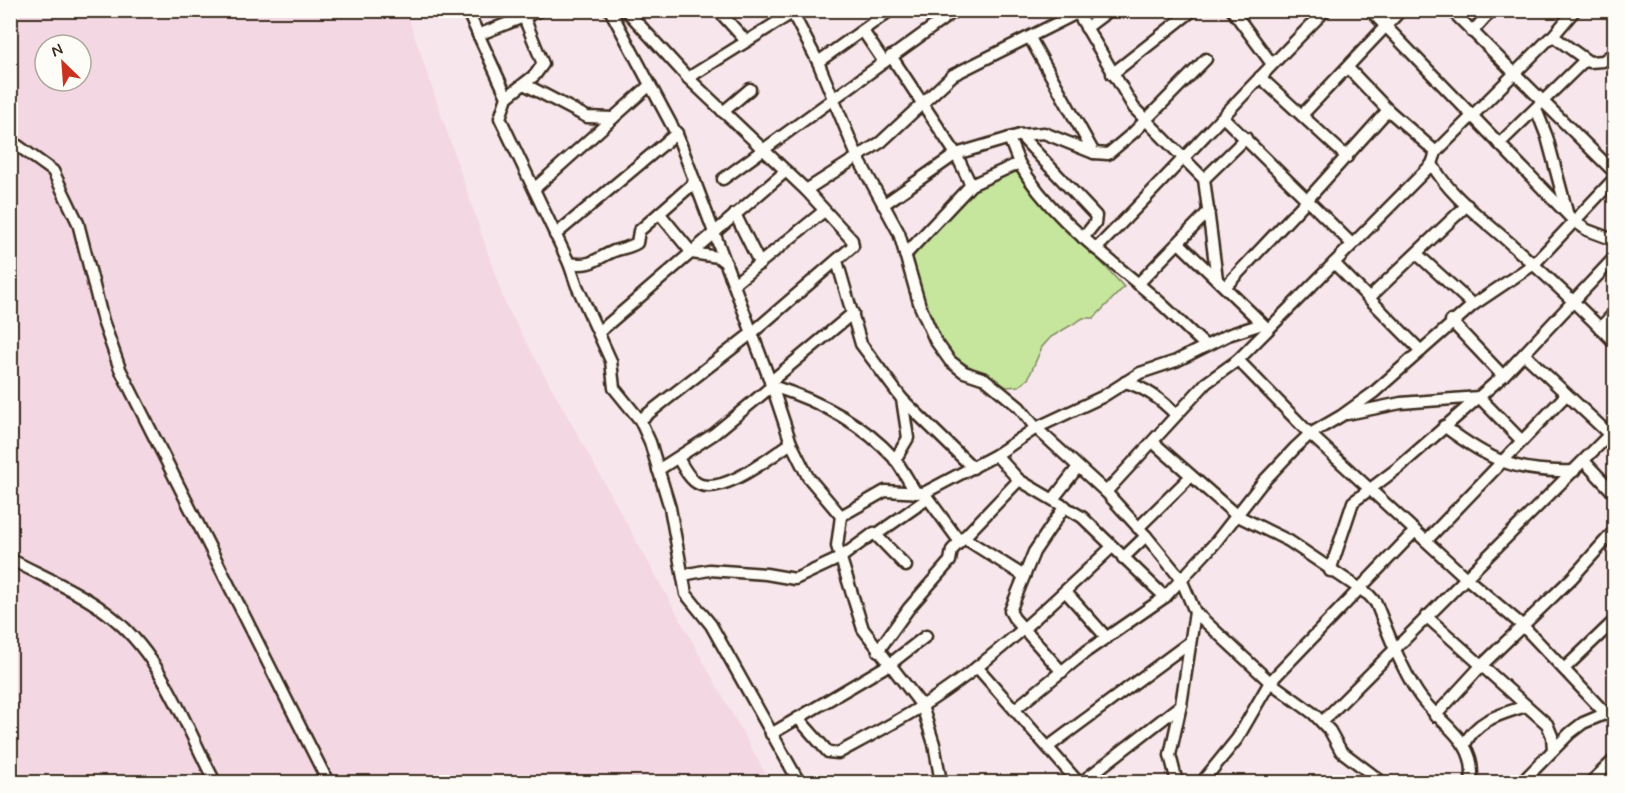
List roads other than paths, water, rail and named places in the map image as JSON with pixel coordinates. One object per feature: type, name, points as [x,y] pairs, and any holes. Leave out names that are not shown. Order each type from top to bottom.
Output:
[{"type":"street","points":[[467,10],[507,97]]},
{"type":"street","points":[[478,35],[523,14],[541,10]]},
{"type":"street","points":[[610,10],[677,134],[791,443],[808,477],[841,516],[837,546],[863,630],[922,706],[934,744],[941,783]]},
{"type":"street","points":[[626,10],[688,78],[806,190],[852,240],[853,246],[752,333],[640,420]]},
{"type":"street","points":[[718,10],[745,40]]},
{"type":"street","points":[[818,62],[891,10]]},
{"type":"street","points":[[723,179],[956,10]]},
{"type":"street","points":[[1086,28],[1110,10]]},
{"type":"street","points":[[1173,10],[1180,21]]},
{"type":"street","points":[[1112,74],[1193,10]]},
{"type":"street","points":[[1232,10],[1272,64]]},
{"type":"street","points":[[1096,249],[1130,217],[1183,157],[1224,118],[1272,64],[1326,10]]},
{"type":"street","points":[[1370,10],[1473,114],[1570,217],[1587,230],[1614,240]]},
{"type":"street","points":[[1302,115],[1401,10]]},
{"type":"street","points":[[1451,10],[1514,74],[1539,106],[1614,172]]},
{"type":"street","points":[[1472,32],[1492,10]]},
{"type":"street","points":[[1106,492],[1154,443],[1206,383],[1238,360],[1265,327],[1432,164],[1436,152],[1553,36],[1575,10]]},
{"type":"street","points":[[806,190],[881,142],[953,75],[1030,38],[1077,12],[1112,74],[1145,120],[1204,179],[1221,283]]},
{"type":"street","points":[[688,78],[745,40],[796,13],[857,156],[899,233],[920,306],[935,340],[950,362],[964,372],[985,379],[1001,390],[1036,428],[1106,492],[1181,579],[1195,612],[1270,682],[1322,722],[1341,751],[1382,783]]},
{"type":"street","points":[[523,14],[543,64],[524,84],[507,97],[500,118],[599,332],[611,361],[614,388],[640,420],[670,508],[686,594],[711,625],[799,783]]},
{"type":"street","points":[[864,31],[922,105],[956,154],[971,185]]},
{"type":"street","points":[[1553,36],[1585,60],[1603,61],[1614,53]]},
{"type":"street","points":[[1030,38],[1094,153]]},
{"type":"street","points":[[884,205],[956,154],[1014,136],[1044,133],[1094,153],[1108,154],[1119,147],[1206,59]]},
{"type":"street","points":[[1499,144],[1585,60]]},
{"type":"street","points":[[1348,68],[1388,110],[1436,152]]},
{"type":"street","points":[[1260,77],[1347,157]]},
{"type":"street","points":[[524,84],[587,117],[613,118]]},
{"type":"street","points":[[534,189],[650,85]]},
{"type":"street","points":[[723,112],[750,89]]},
{"type":"street","points":[[1539,106],[1570,217]]},
{"type":"street","points":[[1221,283],[1308,200],[1388,110]]},
{"type":"street","points":[[1224,118],[1352,244]]},
{"type":"street","points":[[555,235],[677,134]]},
{"type":"street","points":[[1014,136],[1019,162],[1031,183],[1083,238],[1138,284],[1204,345]]},
{"type":"street","points":[[1014,136],[1096,216],[1095,223],[1083,238]]},
{"type":"street","points":[[1204,179],[1246,138]]},
{"type":"street","points":[[10,140],[52,171],[65,196],[78,223],[103,321],[120,369],[328,783]]},
{"type":"street","points":[[905,255],[971,185],[1019,162]]},
{"type":"street","points":[[1432,164],[1438,174],[1467,205],[1575,302],[1614,342]]},
{"type":"street","points":[[599,332],[786,171]]},
{"type":"street","points":[[1015,709],[1107,638],[1165,597],[1215,543],[1262,483],[1310,434],[1341,416],[1373,393],[1451,321],[1534,264],[1570,217],[1614,179]]},
{"type":"street","points":[[569,263],[591,264],[616,250],[632,247],[637,243],[639,231],[695,182]]},
{"type":"street","points":[[1369,298],[1467,205]]},
{"type":"street","points":[[734,284],[824,211]]},
{"type":"street","points":[[1138,284],[1209,211]]},
{"type":"street","points":[[660,214],[692,254],[718,257],[726,263]]},
{"type":"street","points":[[735,214],[759,264]]},
{"type":"street","points":[[1179,243],[1265,327]]},
{"type":"street","points":[[1416,254],[1473,305]]},
{"type":"street","points":[[1330,571],[1353,502],[1371,490],[1503,376],[1614,258]]},
{"type":"street","points":[[837,261],[861,344],[902,399],[973,468]]},
{"type":"street","points":[[1334,262],[1421,351]]},
{"type":"street","points":[[658,470],[714,434],[853,314]]},
{"type":"street","points":[[1600,328],[1614,314]]},
{"type":"street","points":[[1451,321],[1503,376]]},
{"type":"street","points":[[877,534],[922,495],[996,455],[1036,428],[1085,406],[1125,382],[1204,345],[1265,327]]},
{"type":"street","points":[[1322,722],[1612,433],[1525,355]]},
{"type":"street","points":[[1238,360],[1310,434],[1465,577],[1523,626],[1611,713],[1584,723],[1553,750],[1522,783]]},
{"type":"street","points":[[1125,382],[1163,401],[1176,415]]},
{"type":"street","points":[[771,384],[814,401],[867,432],[895,460],[962,540],[1024,576]]},
{"type":"street","points":[[1426,541],[1566,394]]},
{"type":"street","points":[[1341,416],[1401,403],[1479,397]]},
{"type":"street","points":[[1479,397],[1522,441]]},
{"type":"street","points":[[895,460],[908,438],[902,399]]},
{"type":"street","points":[[1444,426],[1502,463],[1555,472],[1574,471]]},
{"type":"street","points":[[678,458],[694,481],[702,485],[714,485],[743,476],[791,443]]},
{"type":"street","points":[[1154,443],[1236,515],[1289,541],[1376,603],[1412,684],[1436,716],[1465,744],[1471,758],[1472,783]]},
{"type":"street","points":[[996,455],[1019,480],[1054,498],[1082,517],[1165,597]]},
{"type":"street","points":[[1584,461],[1614,493]]},
{"type":"street","points":[[1054,498],[1078,467]]},
{"type":"street","points":[[1123,558],[1142,532],[1190,477]]},
{"type":"street","points":[[878,651],[909,608],[950,561],[952,550],[1019,480]]},
{"type":"street","points":[[841,516],[885,491],[922,495]]},
{"type":"street","points":[[1062,672],[1010,611],[1034,552],[1065,506]]},
{"type":"street","points":[[1202,783],[1237,739],[1270,682],[1415,531]]},
{"type":"street","points":[[1436,716],[1481,666],[1523,626],[1614,531]]},
{"type":"street","points":[[683,575],[709,570],[766,574],[795,579],[840,558],[872,533],[877,534],[906,566]]},
{"type":"street","points":[[798,718],[833,754],[922,706],[977,667],[1025,628],[1112,547]]},
{"type":"street","points":[[10,559],[107,613],[143,649],[165,680],[215,783]]},
{"type":"street","points":[[1065,591],[1107,638]]},
{"type":"street","points":[[1177,783],[1170,755],[1181,705],[1195,612]]},
{"type":"street","points":[[1426,616],[1547,724],[1552,735],[1553,750]]},
{"type":"street","points":[[1564,669],[1614,621]]},
{"type":"street","points":[[771,734],[890,664],[926,636]]},
{"type":"street","points":[[1048,747],[1190,642]]},
{"type":"street","points":[[977,667],[1078,783]]},
{"type":"street","points":[[1082,783],[1181,705]]},
{"type":"street","points":[[1465,744],[1470,734],[1484,722],[1526,706]]},
{"type":"street","points":[[1591,783],[1614,760]]}]
